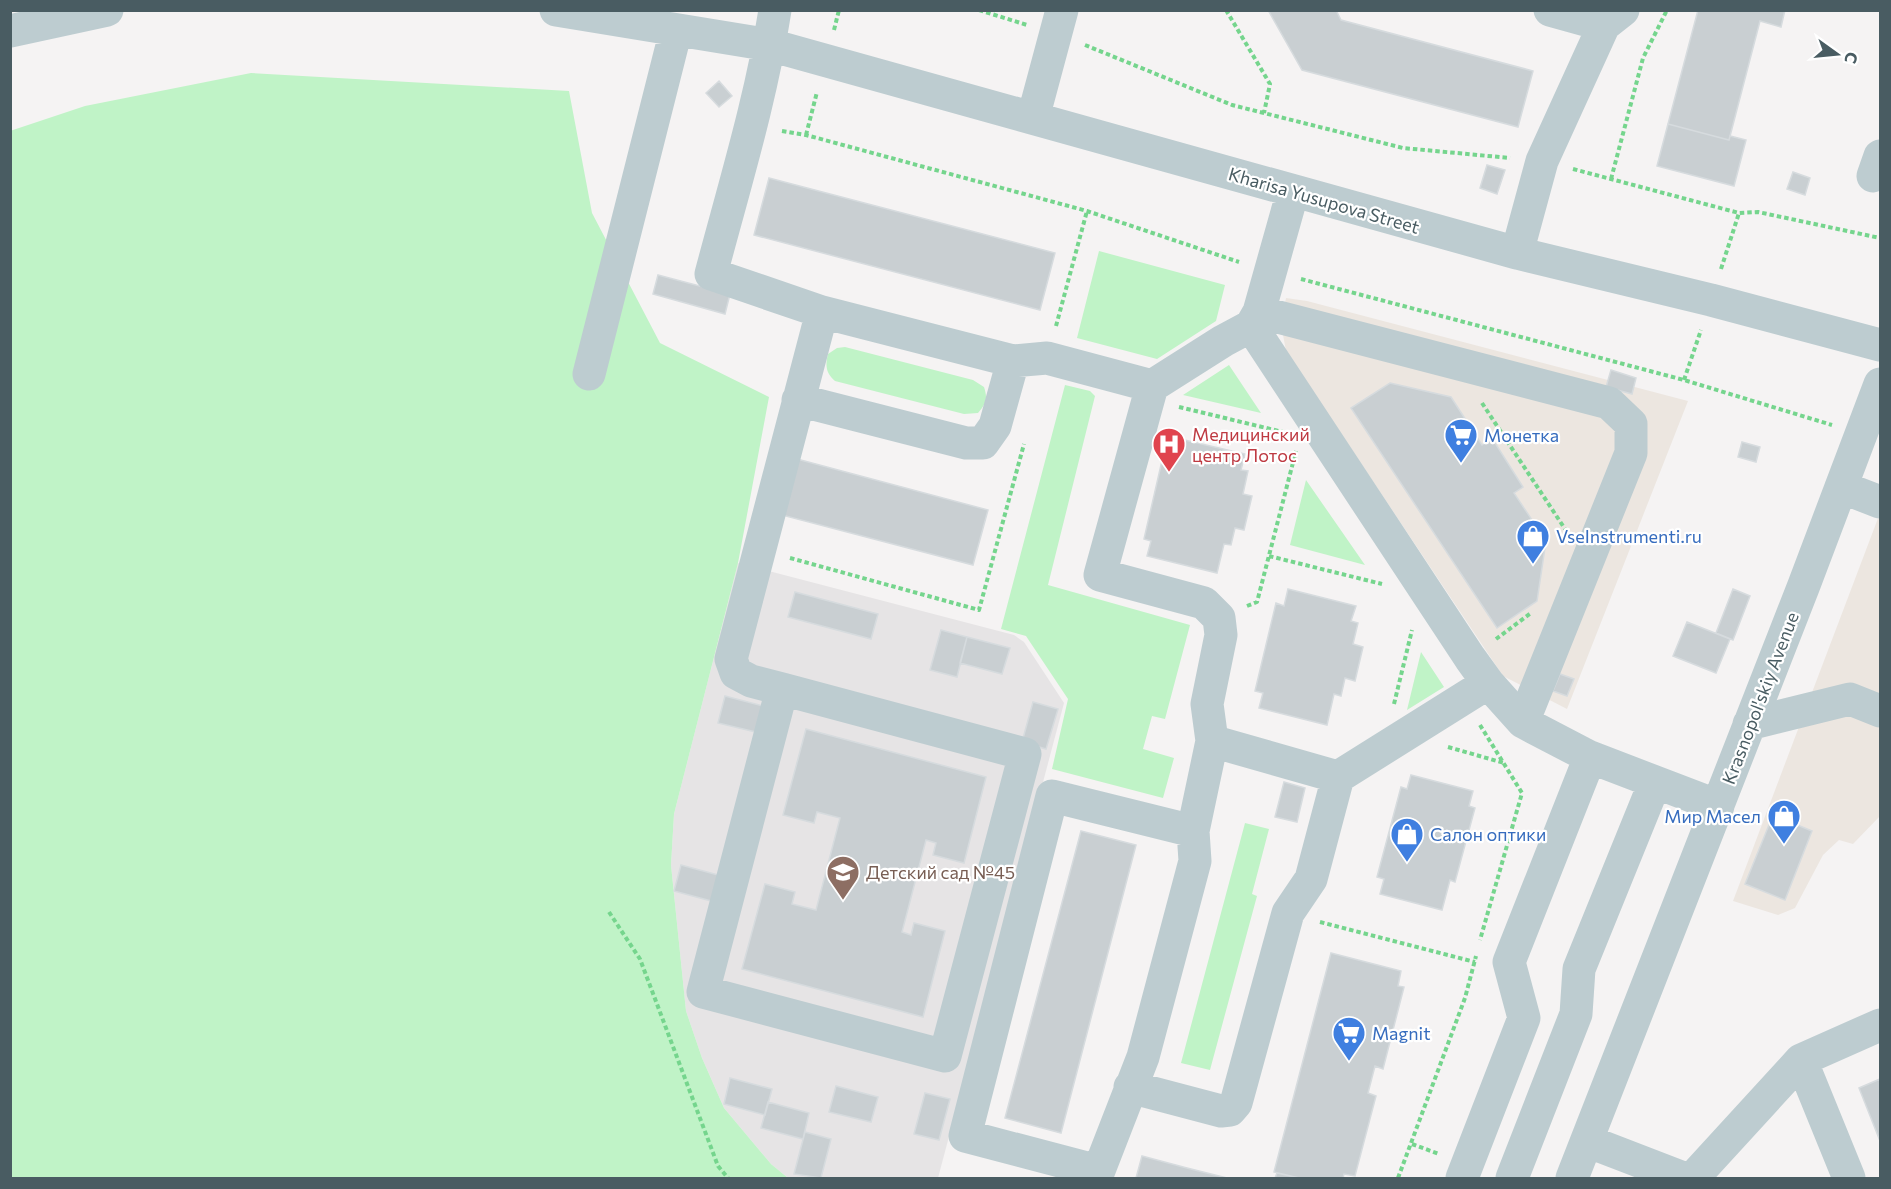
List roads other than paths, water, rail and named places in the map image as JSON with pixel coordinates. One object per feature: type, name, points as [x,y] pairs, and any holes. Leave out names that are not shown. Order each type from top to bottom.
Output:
[{"type":"street","points":[[10,31],[107,10]]},
{"type":"street","name":"Kharisa Yusupova Street","points":[[556,10],[770,45],[1516,253],[1711,300],[1881,345]]},
{"type":"street","points":[[775,10],[770,45],[711,274],[822,312],[1014,361],[1047,358],[1150,393]]},
{"type":"street","points":[[1516,253],[1542,161],[1613,18],[1550,10]]},
{"type":"street","points":[[1033,118],[1059,22]]},
{"type":"street","points":[[590,374],[676,30]]},
{"type":"street","points":[[1193,831],[1052,796],[965,1136],[1097,1175],[1143,1057],[1195,861],[1193,831],[1212,741],[1207,704],[1221,635],[1219,618],[1204,603],[1100,575],[1150,393],[1255,319],[1293,191]]},
{"type":"street","points":[[782,689],[703,992],[945,1056],[1025,754],[782,689],[751,681],[736,673],[731,660],[822,312]]},
{"type":"street","points":[[1255,319],[1479,670],[1523,722],[1590,757],[1718,806]]},
{"type":"street","points":[[1255,319],[1610,403],[1631,424],[1631,453],[1523,722]]},
{"type":"street","points":[[798,400],[966,443],[983,443],[994,426],[1014,361]]},
{"type":"street","name":"Krasnopol'skiy Avenue","points":[[1572,1179],[1881,384]]},
{"type":"street","points":[[1841,487],[1881,502]]},
{"type":"street","points":[[1130,1087],[1221,1111],[1230,1110],[1236,1103],[1288,914],[1311,879],[1338,777],[1395,742],[1479,670]]},
{"type":"street","points":[[1749,724],[1850,699],[1881,711]]},
{"type":"street","points":[[1212,741],[1338,777]]},
{"type":"street","points":[[1462,1179],[1524,1018],[1509,962],[1590,757]]},
{"type":"street","points":[[1512,1179],[1576,1014],[1579,969],[1655,782]]},
{"type":"street","points":[[1693,1179],[1802,1060],[1881,1024]]},
{"type":"street","points":[[1802,1060],[1849,1179]]},
{"type":"street","points":[[1587,1141],[1683,1179]]},
{"type":"place","name":"Монетка","points":[[1461,464]]},
{"type":"place","name":"Медицинский центр Лотос","points":[[1169,473]]},
{"type":"place","name":"VseInstrumenti.ru","points":[[1533,565]]},
{"type":"place","name":"Мир Масел","points":[[1784,845]]},
{"type":"place","name":"Салон оптики","points":[[1407,863]]},
{"type":"place","name":"Детский сад №45","points":[[843,901]]},
{"type":"place","name":"Magnit","points":[[1349,1062]]}]
